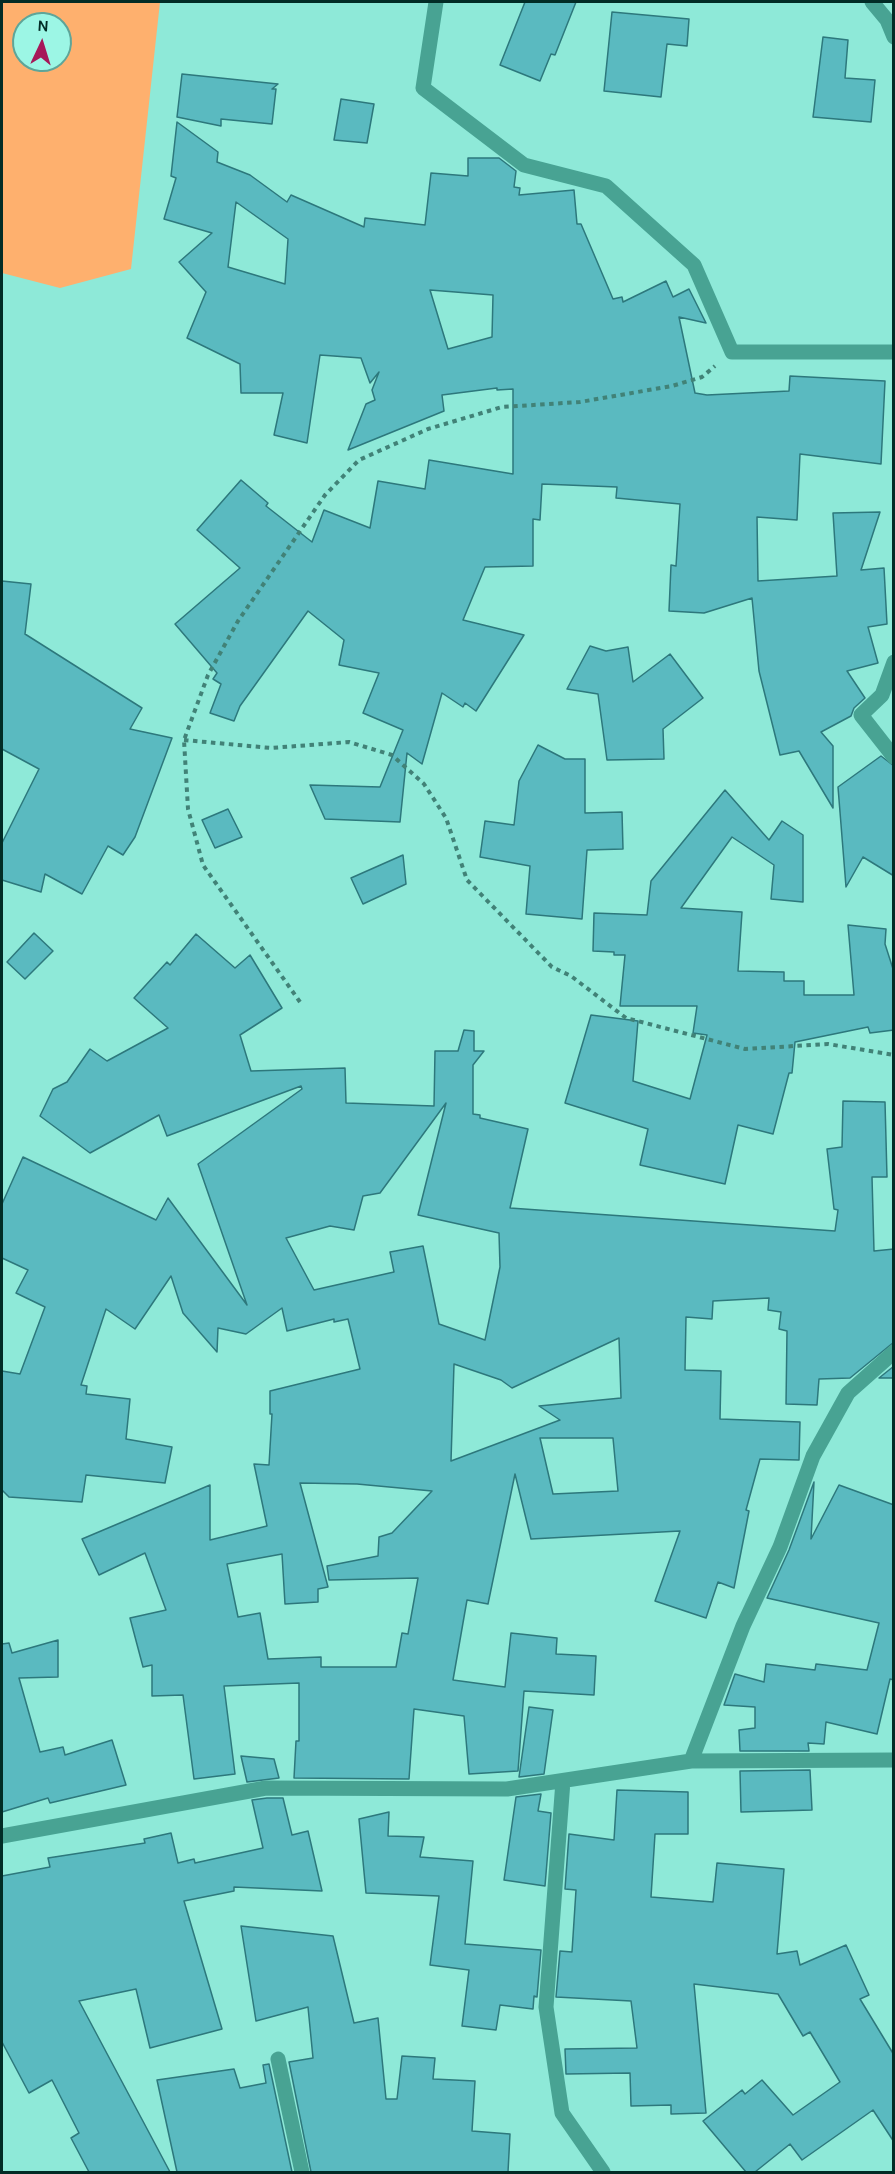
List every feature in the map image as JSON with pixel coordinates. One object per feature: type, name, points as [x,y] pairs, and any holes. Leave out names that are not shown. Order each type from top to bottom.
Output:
[{"type":"street","points":[[436,2],[423,88],[524,165],[606,186],[694,265],[732,352],[894,352]]},
{"type":"street","points":[[872,2],[887,20],[894,38]]},
{"type":"street","points":[[894,662],[882,695],[861,715],[894,757]]},
{"type":"street","points":[[691,1761],[743,1626],[780,1547],[813,1456],[848,1393],[894,1352]]},
{"type":"street","points":[[2,1836],[266,1788],[507,1789],[691,1761],[894,1760]]},
{"type":"street","points":[[564,1780],[546,2007],[562,2113],[603,2172]]},
{"type":"street","points":[[278,2060],[302,2172]]},
{"type":"path","points":[[300,1002],[203,865],[188,809],[184,740],[208,675],[238,621],[325,495],[359,459],[428,429],[502,407],[580,402],[672,386],[702,376],[732,352]]},
{"type":"path","points":[[184,740],[270,748],[349,742],[392,755],[424,784],[446,818],[467,880],[552,967],[570,976],[626,1018],[745,1049],[828,1044],[894,1055]]},
{"type":"shaded area","points":[[2,2],[160,2],[131,269],[60,288],[2,273]]},
{"type":"building","points":[[525,2],[576,2],[555,55],[551,54],[540,81],[500,65]]},
{"type":"building","points":[[612,12],[689,19],[687,46],[667,44],[661,97],[604,91]]},
{"type":"building","points":[[823,37],[848,40],[845,78],[875,80],[871,122],[813,117]]},
{"type":"building","points":[[182,74],[278,84],[272,89],[276,89],[272,124],[221,119],[221,126],[177,117]]},
{"type":"building","points":[[341,99],[374,104],[367,143],[334,140]]},
{"type":"building","points":[[177,122],[218,152],[217,162],[250,175],[287,202],[291,195],[364,227],[365,218],[425,225],[431,173],[468,176],[468,158],[499,158],[516,171],[514,187],[520,188],[519,195],[574,190],[577,224],[581,224],[613,299],[622,297],[623,302],[666,281],[673,297],[689,289],[706,323],[679,317],[695,393],[707,395],[789,391],[790,376],[885,381],[881,464],[800,454],[797,520],[757,517],[758,581],[837,576],[833,513],[880,512],[861,570],[884,568],[887,624],[868,627],[878,663],[847,671],[865,698],[854,708],[851,716],[821,732],[833,746],[833,808],[799,751],[780,755],[759,671],[752,598],[704,613],[669,611],[671,565],[676,566],[680,504],[616,498],[617,487],[542,484],[540,520],[533,519],[533,566],[485,567],[463,620],[524,635],[476,711],[465,703],[463,707],[442,693],[422,764],[407,753],[400,822],[325,819],[310,785],[380,787],[403,730],[363,713],[379,673],[339,665],[344,640],[308,611],[240,706],[234,721],[210,713],[221,684],[213,679],[217,673],[175,624],[240,568],[197,530],[241,480],[268,503],[266,506],[312,542],[324,510],[370,528],[378,481],[425,489],[429,460],[513,474],[513,389],[497,390],[497,388],[442,395],[444,411],[348,450],[366,404],[375,400],[372,390],[379,372],[370,383],[361,358],[320,355],[307,443],[274,435],[283,393],[241,393],[240,364],[187,338],[206,292],[179,262],[212,233],[164,219],[176,178],[171,176]],"holes":[[[236,202],[288,239],[285,284],[228,267]],[[430,290],[493,295],[492,337],[448,349]]]},
{"type":"building","points":[[2,581],[31,584],[25,634],[142,708],[130,729],[172,738],[135,837],[123,855],[108,846],[82,894],[45,874],[41,892],[2,880],[2,843],[39,769],[2,749]]},
{"type":"building","points":[[590,646],[606,651],[628,647],[633,682],[670,654],[703,698],[663,729],[664,759],[607,760],[598,694],[567,689]]},
{"type":"building","points":[[538,745],[565,759],[585,759],[585,813],[622,812],[623,849],[587,850],[582,919],[526,914],[530,866],[480,857],[485,821],[514,825],[519,781]]},
{"type":"building","points":[[881,756],[894,766],[894,876],[863,857],[846,887],[838,787]]},
{"type":"building","points":[[725,790],[769,840],[782,821],[803,835],[803,902],[771,899],[774,865],[732,837],[681,908],[742,912],[738,971],[784,972],[784,981],[804,981],[804,995],[854,995],[848,925],[886,929],[885,944],[894,972],[894,1030],[870,1033],[868,1027],[795,1042],[792,1073],[789,1073],[773,1134],[738,1125],[725,1184],[640,1165],[648,1129],[565,1103],[591,1015],[638,1021],[633,1081],[690,1099],[707,1035],[693,1033],[697,1006],[620,1006],[625,955],[593,951],[594,913],[647,915],[651,881]]},
{"type":"building","points":[[228,809],[242,837],[215,848],[202,820]]},
{"type":"building","points":[[403,855],[406,884],[363,904],[351,878]]},
{"type":"building","points":[[34,933],[53,951],[25,979],[7,962]]},
{"type":"building","points":[[196,934],[235,968],[250,955],[282,1008],[240,1035],[251,1071],[345,1068],[346,1103],[434,1106],[435,1051],[458,1051],[464,1030],[474,1031],[474,1051],[484,1051],[473,1065],[473,1114],[480,1115],[480,1118],[528,1129],[510,1208],[835,1231],[838,1210],[834,1209],[827,1149],[842,1147],[843,1101],[885,1102],[887,1177],[872,1177],[874,1251],[894,1249],[894,1342],[850,1378],[819,1379],[817,1405],[786,1404],[787,1331],[779,1329],[781,1312],[768,1310],[769,1298],[713,1301],[712,1319],[686,1317],[685,1370],[721,1371],[720,1419],[800,1422],[799,1460],[760,1459],[746,1510],[749,1511],[734,1588],[718,1582],[706,1618],[655,1601],[680,1531],[531,1539],[515,1474],[488,1604],[467,1600],[453,1680],[505,1687],[511,1633],[557,1638],[556,1654],[596,1656],[594,1695],[524,1691],[518,1771],[469,1774],[464,1716],[414,1709],[409,1779],[294,1778],[296,1741],[299,1741],[299,1683],[224,1686],[235,1774],[194,1779],[183,1695],[152,1696],[152,1665],[143,1667],[130,1618],[166,1610],[145,1553],[99,1575],[82,1539],[210,1485],[210,1540],[267,1526],[254,1464],[269,1465],[272,1414],[270,1414],[270,1391],[360,1369],[348,1319],[334,1322],[334,1319],[287,1331],[282,1308],[246,1334],[218,1328],[217,1352],[183,1313],[171,1276],[135,1329],[106,1309],[81,1385],[87,1386],[86,1394],[130,1399],[126,1439],[172,1447],[165,1483],[86,1475],[82,1502],[9,1497],[2,1490],[2,1371],[20,1374],[45,1307],[16,1293],[28,1270],[2,1258],[2,1204],[23,1157],[156,1220],[168,1198],[247,1305],[198,1164],[302,1089],[301,1086],[167,1136],[159,1115],[90,1153],[40,1116],[53,1089],[67,1082],[90,1049],[107,1061],[168,1028],[134,998],[167,962],[170,965]],"holes":[[[446,1103],[418,1215],[499,1233],[500,1267],[485,1340],[439,1324],[423,1246],[390,1252],[394,1272],[314,1290],[286,1238],[330,1226],[354,1230],[363,1196],[380,1193]],[[619,1338],[621,1398],[539,1406],[560,1420],[451,1461],[454,1364],[501,1380],[512,1388]],[[540,1438],[613,1438],[618,1491],[553,1494]],[[300,1483],[357,1484],[432,1491],[392,1533],[379,1537],[378,1556],[327,1566],[329,1580],[418,1578],[408,1634],[402,1633],[396,1667],[321,1667],[321,1657],[268,1659],[260,1613],[238,1617],[227,1564],[282,1554],[285,1604],[318,1602],[318,1589],[328,1587]]]},
{"type":"building","points":[[894,1366],[894,1378],[879,1378]]},
{"type":"building","points":[[814,1482],[811,1539],[839,1485],[894,1505],[894,1680],[890,1679],[877,1734],[826,1722],[824,1744],[808,1743],[809,1751],[740,1751],[739,1730],[755,1728],[755,1707],[724,1705],[735,1674],[764,1682],[766,1664],[815,1670],[816,1664],[867,1670],[879,1623],[767,1598],[789,1550]]},
{"type":"building","points":[[58,1640],[58,1677],[19,1678],[40,1752],[63,1747],[65,1755],[112,1740],[126,1785],[50,1803],[48,1798],[2,1812],[2,1644],[9,1643],[12,1653]]},
{"type":"building","points":[[529,1707],[553,1710],[544,1774],[519,1777]]},
{"type":"building","points":[[241,1756],[274,1759],[279,1778],[247,1782]]},
{"type":"building","points":[[810,1770],[812,1810],[741,1812],[740,1771]]},
{"type":"building","points":[[617,1790],[688,1792],[688,1834],[655,1834],[651,1897],[713,1902],[717,1863],[784,1869],[777,1954],[797,1951],[800,1965],[846,1945],[869,1995],[860,1999],[894,2055],[894,2142],[873,2110],[802,2160],[790,2144],[755,2172],[746,2172],[703,2121],[742,2090],[745,2094],[762,2080],[793,2115],[840,2082],[810,2032],[803,2036],[778,1994],[694,1984],[706,2113],[671,2114],[671,2105],[631,2106],[630,2073],[566,2074],[565,2049],[637,2048],[631,2001],[556,1997],[560,1951],[572,1952],[576,1890],[565,1889],[569,1834],[614,1840]]},
{"type":"building","points":[[541,1794],[538,1811],[551,1813],[545,1886],[504,1880],[516,1797]]},
{"type":"building","points":[[283,1798],[292,1835],[308,1831],[322,1891],[234,1887],[234,1891],[184,1901],[222,2029],[150,2048],[136,1989],[79,2001],[170,2172],[89,2172],[71,2138],[79,2133],[52,2080],[29,2093],[2,2042],[2,1876],[50,1867],[48,1858],[145,1843],[144,1839],[171,1833],[178,1863],[194,1859],[195,1863],[263,1848],[252,1800]]},
{"type":"building","points":[[389,1812],[388,1836],[424,1837],[420,1857],[473,1861],[465,1944],[541,1950],[537,1997],[534,1996],[533,2009],[500,2005],[496,2030],[462,2026],[469,1970],[430,1965],[439,1896],[366,1893],[359,1819]]},
{"type":"building","points":[[241,1926],[333,1936],[354,2023],[378,2018],[386,2099],[397,2099],[402,2056],[435,2058],[433,2079],[475,2081],[472,2131],[510,2134],[508,2172],[311,2172],[289,2062],[313,2058],[308,2007],[256,2021]]},
{"type":"building","points":[[269,2064],[292,2172],[177,2172],[157,2080],[234,2069],[240,2088],[266,2083],[263,2065]]}]
